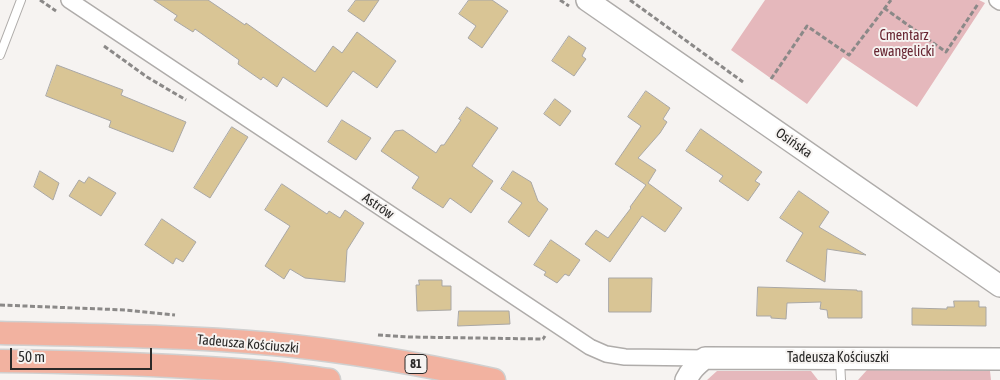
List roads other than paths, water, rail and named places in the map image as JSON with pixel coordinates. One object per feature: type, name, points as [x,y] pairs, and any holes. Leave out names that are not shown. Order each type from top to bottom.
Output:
[{"type":"main road","name":"Tadeusza Kościuszki","points":[[0,333],[173,338],[273,344],[370,356],[494,380]]},
{"type":"main road","name":"Tadeusza Kościuszki","points":[[0,361],[168,366],[266,372],[329,380]]},
{"type":"street","name":"Astrów","points":[[69,0],[590,347],[606,354],[624,357],[705,358]]},
{"type":"street","name":"Osińska","points":[[587,0],[1000,286]]},
{"type":"street","name":"Tadeusza Kościuszki","points":[[705,358],[1000,359]]},
{"type":"street","points":[[686,380],[696,365],[705,358]]},
{"type":"lane","points":[[0,55],[22,0]]},
{"type":"lane","points":[[840,358],[841,380]]},
{"type":"park label","name":"Cmentarz ewangelicki","points":[[904,44]]}]
